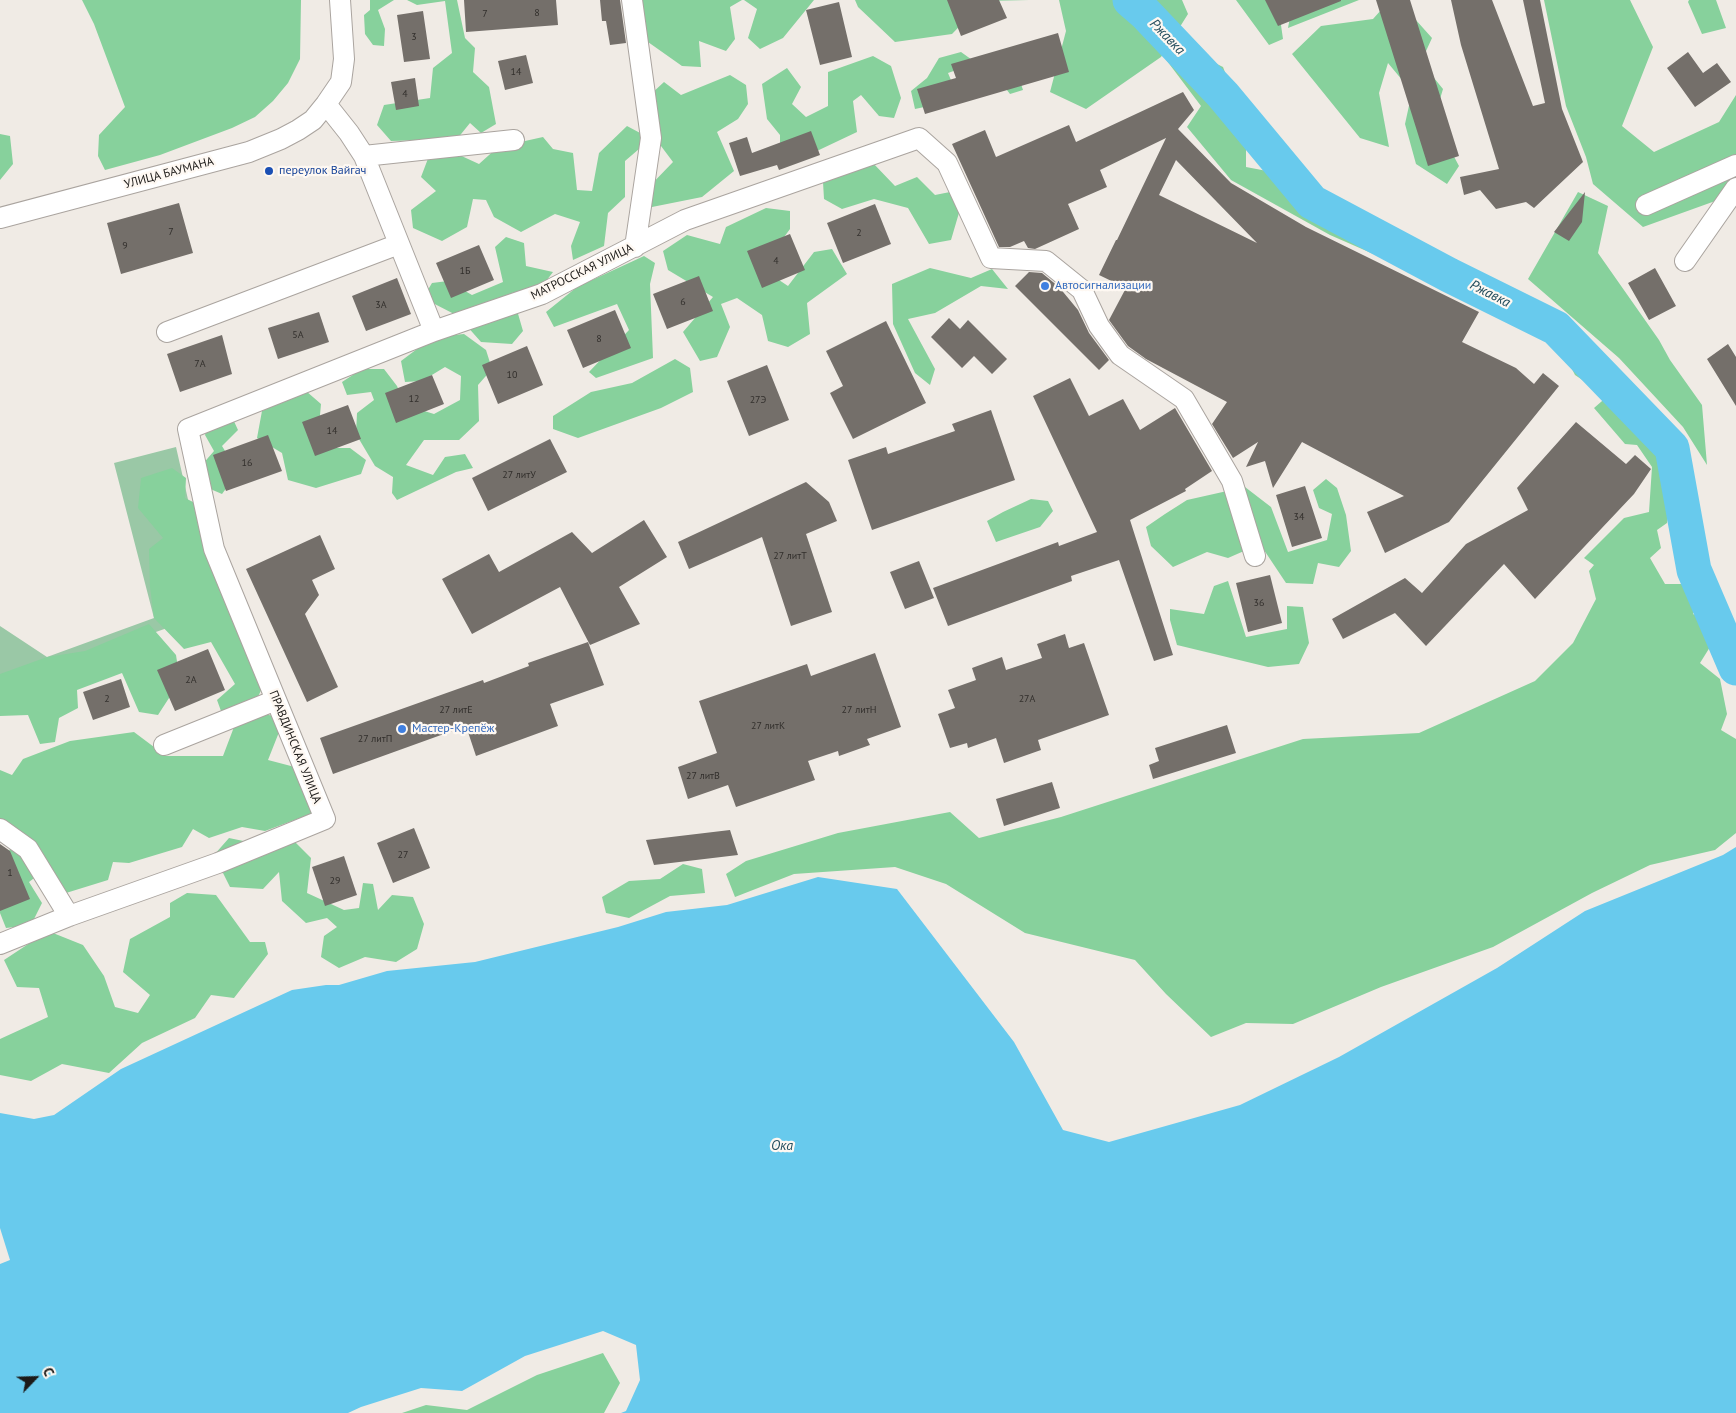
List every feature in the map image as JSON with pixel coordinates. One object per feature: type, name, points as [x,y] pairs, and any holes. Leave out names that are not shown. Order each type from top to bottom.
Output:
[{"type":"street","points":[[340,0],[344,59],[341,82],[326,104],[364,156],[434,331]]},
{"type":"street","points":[[632,0],[651,138],[635,247]]},
{"type":"street","name":"УЛИЦА БАУМАНА","points":[[0,218],[263,147],[298,130],[313,120],[326,104]]},
{"type":"street","name":"МАТРОССКАЯ УЛИЦА","points":[[188,429],[434,331],[542,294],[686,220],[919,138],[948,163],[992,258],[1046,261],[1082,290],[1098,326],[1120,356],[1184,399],[1232,480],[1255,556]]},
{"type":"street","points":[[364,156],[514,140]]},
{"type":"street","points":[[1646,205],[1736,164]]},
{"type":"street","points":[[1685,261],[1734,191]]},
{"type":"street","points":[[167,332],[399,244]]},
{"type":"street","name":"ПРАВДИНСКАЯ УЛИЦА","points":[[0,944],[69,916],[218,863],[324,819],[214,549],[188,429]]},
{"type":"street","points":[[164,745],[276,700]]},
{"type":"street","points":[[0,829],[28,849],[69,916]]},
{"type":"green space","points":[[82,0],[301,0],[300,59],[288,83],[273,101],[255,117],[232,128],[160,155],[105,170],[98,156],[99,135],[125,107],[94,24]]},
{"type":"green space","points":[[370,0],[394,0],[378,10],[385,29],[384,46],[373,45],[365,34],[364,15],[370,10]]},
{"type":"green space","points":[[407,0],[457,0],[465,38],[475,48],[473,72],[489,87],[496,124],[481,133],[470,123],[457,139],[391,141],[377,125],[384,105],[430,98],[433,68],[452,53],[445,1],[417,5]]},
{"type":"green space","points":[[637,0],[742,0],[730,7],[735,39],[726,51],[699,41],[701,67],[682,66],[648,42]]},
{"type":"green space","points":[[744,0],[814,0],[783,38],[760,49],[748,38],[757,9]]},
{"type":"green space","points":[[855,0],[1029,0],[984,1],[952,34],[895,42],[858,7]]},
{"type":"green space","points":[[1059,0],[1182,0],[1188,14],[1161,57],[1086,109],[1050,92],[1066,31]]},
{"type":"green space","points":[[1236,0],[1287,0],[1279,11],[1283,39],[1269,45]]},
{"type":"green space","points":[[1293,0],[1359,0],[1288,28]]},
{"type":"green space","points":[[1390,0],[1398,0],[1432,38],[1421,62],[1443,89],[1434,119],[1459,166],[1447,184],[1416,164],[1405,124],[1412,92],[1388,63],[1379,93],[1389,147],[1360,138],[1292,54],[1321,26],[1373,19]]},
{"type":"green space","points":[[1544,0],[1630,0],[1653,47],[1622,126],[1654,152],[1719,122],[1736,95],[1736,169],[1718,200],[1643,227],[1593,184],[1586,157],[1566,106]]},
{"type":"green space","points":[[1689,0],[1716,0],[1726,28],[1702,34],[1688,2]]},
{"type":"green space","points":[[1178,37],[1191,41],[1204,65],[1213,62],[1223,67],[1234,96],[1226,110],[1246,137],[1246,167],[1267,171],[1286,194],[1320,187],[1331,204],[1393,230],[1441,278],[1467,273],[1477,297],[1495,288],[1562,321],[1571,352],[1605,370],[1593,387],[1575,375],[1561,347],[1503,317],[1466,294],[1443,290],[1378,256],[1330,235],[1231,180],[1187,127],[1201,106],[1164,57]]},
{"type":"green space","points":[[961,52],[975,62],[1015,66],[1023,90],[1010,94],[996,76],[962,68],[948,73],[956,92],[929,106],[915,109],[911,91],[927,78],[939,58]]},
{"type":"green space","points":[[873,56],[891,66],[901,98],[894,118],[879,116],[861,95],[853,101],[857,132],[800,159],[780,155],[780,135],[767,119],[762,84],[787,68],[801,87],[792,104],[806,117],[828,106],[828,72]]},
{"type":"green space","points":[[730,75],[746,85],[748,104],[738,119],[717,132],[734,171],[702,197],[652,207],[645,191],[673,162],[661,146],[651,94],[664,82],[681,95]]},
{"type":"green space","points":[[627,126],[642,134],[639,149],[625,161],[625,197],[608,213],[604,246],[573,260],[571,246],[580,222],[555,214],[521,232],[494,217],[486,200],[473,199],[467,227],[442,241],[413,228],[411,210],[436,191],[421,177],[429,156],[455,153],[479,164],[498,147],[543,137],[553,149],[573,153],[577,190],[592,191],[599,153]]},
{"type":"green space","points":[[0,134],[10,136],[13,164],[0,180]]},
{"type":"green space","points":[[872,162],[895,186],[917,177],[935,195],[950,192],[961,206],[951,240],[929,244],[908,208],[874,199],[842,209],[824,199],[823,182]]},
{"type":"green space","points":[[1578,192],[1608,206],[1598,253],[1702,405],[1707,465],[1683,427],[1619,358],[1528,279]]},
{"type":"green space","points":[[766,208],[790,211],[790,229],[761,268],[788,286],[814,252],[832,249],[847,274],[807,303],[810,334],[788,347],[768,341],[762,315],[737,298],[721,304],[730,327],[717,357],[700,361],[683,332],[713,297],[668,270],[663,251],[687,235],[720,244],[726,227]]},
{"type":"green space","points":[[506,237],[524,243],[526,266],[553,272],[540,289],[512,293],[523,331],[512,344],[481,342],[458,316],[423,298],[432,283],[448,281],[472,295],[503,282],[495,247]]},
{"type":"green space","points":[[644,256],[655,263],[650,284],[653,358],[596,378],[589,372],[629,330],[617,304],[554,327],[546,312],[577,287]]},
{"type":"green space","points":[[930,268],[971,278],[992,269],[1008,289],[981,286],[935,313],[908,319],[935,369],[930,385],[915,373],[893,324],[892,284]]},
{"type":"green space","points":[[464,334],[486,350],[492,369],[478,385],[479,421],[459,440],[424,440],[406,465],[433,475],[445,457],[465,454],[473,468],[456,472],[397,500],[392,493],[393,477],[375,466],[356,434],[357,413],[374,400],[371,392],[347,395],[342,382],[362,369],[384,369],[397,386],[405,405],[434,414],[460,400],[461,376],[445,367],[422,381],[405,382],[401,361],[433,337]]},
{"type":"green space","points":[[675,359],[690,368],[693,392],[661,408],[578,438],[553,429],[553,416],[591,392],[632,383]]},
{"type":"green space","points":[[306,391],[321,404],[317,448],[350,448],[366,460],[361,474],[316,488],[288,480],[282,453],[257,438],[262,411]]},
{"type":"green space","points":[[1609,395],[1624,402],[1632,421],[1652,431],[1655,444],[1667,451],[1674,477],[1667,523],[1657,530],[1661,548],[1650,558],[1665,584],[1682,584],[1697,595],[1693,614],[1711,624],[1715,639],[1700,663],[1720,679],[1727,714],[1721,730],[1736,739],[1736,833],[1715,850],[1650,865],[1592,893],[1493,947],[1381,987],[1293,1024],[1246,1023],[1211,1037],[1166,994],[1135,960],[1025,933],[946,884],[895,867],[794,874],[735,897],[726,874],[746,861],[838,833],[950,812],[979,838],[1061,817],[1303,739],[1419,733],[1535,681],[1573,643],[1596,599],[1589,571],[1594,565],[1584,558],[1624,518],[1649,512],[1652,467],[1637,445],[1625,444],[1594,408]]},
{"type":"green space","points":[[232,417],[238,430],[222,446],[238,472],[222,494],[208,488],[201,466],[214,451],[205,435],[209,423]]},
{"type":"green space","points":[[176,447],[200,552],[221,609],[0,687],[0,626],[47,657],[154,618],[114,463]]},
{"type":"green space","points":[[172,468],[186,478],[185,498],[201,506],[265,682],[255,703],[221,711],[217,700],[235,684],[211,642],[184,649],[154,618],[150,587],[149,549],[163,538],[138,508],[141,478]]},
{"type":"green space","points":[[1326,479],[1337,488],[1346,515],[1351,551],[1339,567],[1318,563],[1313,584],[1286,583],[1260,544],[1228,558],[1207,552],[1173,567],[1151,546],[1146,527],[1187,500],[1245,487],[1271,507],[1288,552],[1327,540],[1332,514],[1319,508],[1313,490]]},
{"type":"green space","points":[[1031,499],[1048,501],[1053,511],[1040,527],[996,542],[987,521]]},
{"type":"green space","points":[[1228,581],[1246,637],[1287,629],[1287,606],[1303,607],[1309,643],[1299,664],[1268,667],[1177,645],[1170,620],[1170,609],[1204,614],[1214,586]]},
{"type":"green space","points":[[149,624],[176,655],[180,681],[158,715],[139,712],[122,673],[77,690],[78,708],[59,718],[55,742],[40,744],[28,715],[0,716],[0,674],[47,657],[85,651]]},
{"type":"green space","points":[[252,713],[285,717],[268,760],[310,771],[316,812],[265,831],[242,827],[209,838],[193,829],[182,847],[129,863],[113,862],[108,880],[66,893],[46,869],[29,882],[42,903],[31,925],[6,928],[0,913],[0,905],[3,871],[14,836],[0,823],[0,770],[12,775],[23,759],[70,741],[134,732],[166,756],[223,756],[234,727]]},
{"type":"green space","points":[[229,838],[272,847],[291,838],[311,858],[307,893],[344,910],[359,908],[363,883],[373,884],[378,910],[392,895],[413,897],[424,924],[417,949],[396,962],[365,957],[339,968],[321,957],[324,936],[337,927],[327,918],[306,923],[282,901],[279,872],[263,889],[230,887],[214,855]]},
{"type":"green space","points":[[683,864],[702,869],[705,893],[670,896],[629,918],[606,913],[602,897],[629,881],[660,879]]},
{"type":"green space","points":[[187,893],[216,895],[250,942],[265,942],[268,954],[234,998],[211,995],[195,1018],[142,1043],[109,1073],[62,1064],[31,1081],[0,1075],[0,1039],[48,1017],[39,988],[17,987],[4,960],[48,931],[83,945],[104,976],[115,1007],[138,1013],[150,995],[123,972],[130,939],[170,917],[170,903]]},
{"type":"green space","points":[[603,1353],[620,1383],[604,1413],[402,1413],[426,1405],[467,1410],[537,1375]]},
{"type":"water","name":"Ока","points":[[1736,847],[1736,1413],[621,1413],[626,1411],[640,1380],[636,1345],[603,1331],[525,1356],[462,1391],[421,1388],[348,1413],[0,1413],[0,1113],[34,1119],[54,1115],[121,1069],[292,990],[339,985],[387,971],[475,962],[618,927],[666,912],[727,905],[818,877],[897,889],[1014,1042],[1063,1130],[1109,1142],[1240,1105],[1339,1057],[1497,968],[1585,911],[1723,855]]},
{"type":"pier","points":[[0,1228],[10,1260],[0,1264]]},
{"type":"building","points":[[464,0],[556,0],[558,25],[466,32]]},
{"type":"building","points":[[600,0],[620,0],[626,43],[610,45],[606,21],[602,21]]},
{"type":"building","points":[[947,0],[999,0],[1007,18],[961,36]]},
{"type":"building","points":[[1265,0],[1341,0],[1341,1],[1278,26]]},
{"type":"building","points":[[1376,0],[1410,0],[1459,156],[1428,166]]},
{"type":"building","points":[[1451,0],[1492,0],[1533,106],[1545,103],[1523,0],[1540,0],[1562,109],[1583,162],[1534,208],[1526,202],[1496,209],[1480,190],[1464,195],[1460,177],[1499,169],[1461,45]]},
{"type":"building","points":[[839,2],[852,57],[820,65],[806,10]]},
{"type":"building","points":[[423,11],[430,59],[404,62],[397,15]]},
{"type":"building","points":[[1058,33],[1069,72],[925,114],[917,89],[956,78],[951,64]]},
{"type":"building","points":[[1688,52],[1703,73],[1717,63],[1731,82],[1695,107],[1667,68]]},
{"type":"building","points":[[526,55],[533,83],[505,90],[498,61]]},
{"type":"building","points":[[415,78],[419,106],[396,110],[391,82]]},
{"type":"building","points":[[1183,92],[1194,110],[1178,129],[1231,183],[1306,227],[1479,312],[1462,342],[1516,368],[1534,384],[1543,373],[1559,386],[1449,522],[1385,553],[1367,512],[1404,496],[1302,442],[1273,488],[1265,461],[1246,467],[1258,442],[1233,458],[1212,424],[1227,402],[1146,359],[1128,346],[1109,320],[1126,288],[1099,275],[1166,138],[1100,170],[1107,187],[1068,204],[1079,229],[1035,249],[1028,248],[1024,241],[1010,247],[999,247],[952,144],[985,130],[996,157],[1069,125],[1076,142]],"holes":[[[1176,160],[1257,243],[1159,195]]]},
{"type":"building","points":[[811,131],[820,155],[779,170],[777,165],[740,176],[729,143],[747,137],[752,153]]},
{"type":"building","points":[[1585,192],[1582,222],[1569,241],[1554,232]]},
{"type":"building","points":[[179,203],[193,253],[121,274],[107,223]]},
{"type":"building","points":[[875,204],[891,244],[843,263],[827,223]]},
{"type":"building","points":[[790,234],[805,270],[762,288],[747,251]]},
{"type":"building","points":[[479,245],[494,280],[451,298],[436,263]]},
{"type":"building","points":[[1655,268],[1676,306],[1649,320],[1628,283]]},
{"type":"building","points":[[1029,272],[1042,273],[1059,287],[1078,310],[1089,333],[1109,360],[1099,370],[1015,286]]},
{"type":"building","points":[[699,276],[713,311],[667,329],[653,294]]},
{"type":"building","points":[[397,278],[411,314],[366,331],[352,296]]},
{"type":"building","points":[[615,310],[631,348],[583,368],[567,330]]},
{"type":"building","points":[[319,312],[329,342],[278,359],[268,328]]},
{"type":"building","points":[[949,318],[960,329],[968,320],[1007,359],[992,374],[974,356],[962,368],[931,337]]},
{"type":"building","points":[[886,321],[926,403],[853,439],[830,393],[843,386],[826,351]]},
{"type":"building","points":[[222,335],[232,374],[180,392],[167,354]]},
{"type":"building","points":[[1728,344],[1736,357],[1736,406],[1707,359]]},
{"type":"building","points":[[527,346],[543,385],[498,404],[482,365]]},
{"type":"building","points":[[767,365],[789,420],[749,436],[727,381]]},
{"type":"building","points":[[432,375],[444,404],[396,423],[385,393]]},
{"type":"building","points":[[1070,378],[1089,416],[1123,399],[1140,430],[1175,408],[1212,471],[1185,489],[1186,491],[1130,520],[1173,655],[1154,661],[1119,560],[1071,576],[1072,581],[948,626],[933,588],[1058,542],[1059,546],[1097,532],[1033,396]]},
{"type":"building","points":[[348,405],[361,439],[315,456],[302,422]]},
{"type":"building","points":[[991,410],[1015,480],[872,530],[848,460],[886,447],[888,454],[955,431],[952,424]]},
{"type":"building","points":[[1576,422],[1626,464],[1635,455],[1651,469],[1634,494],[1535,599],[1504,564],[1426,646],[1395,613],[1343,639],[1332,619],[1405,578],[1422,593],[1466,544],[1528,510],[1517,488]]},
{"type":"building","points":[[268,435],[282,471],[226,491],[213,455]]},
{"type":"building","points":[[550,439],[567,472],[488,511],[472,478]]},
{"type":"building","points":[[806,482],[829,502],[837,521],[806,534],[832,612],[791,626],[762,537],[689,569],[678,542]]},
{"type":"building","points":[[1305,486],[1322,538],[1292,547],[1276,495]]},
{"type":"building","points":[[644,520],[667,557],[619,587],[640,624],[590,645],[560,587],[472,634],[442,579],[489,554],[499,572],[572,532],[592,553]]},
{"type":"building","points":[[320,535],[335,569],[312,580],[319,595],[305,614],[338,687],[307,702],[246,569]]},
{"type":"building","points":[[919,561],[934,598],[905,609],[890,572]]},
{"type":"building","points":[[1270,575],[1282,623],[1248,632],[1236,583]]},
{"type":"building","points":[[1065,634],[1069,648],[1084,643],[1109,715],[1038,740],[1041,750],[1004,763],[996,738],[968,748],[967,743],[950,748],[938,714],[955,708],[948,690],[976,680],[972,668],[1002,657],[1006,670],[1042,658],[1037,644]]},
{"type":"building","points":[[588,642],[604,685],[550,704],[558,726],[476,756],[466,726],[333,774],[320,738],[483,680],[484,683],[529,666],[528,663]]},
{"type":"building","points":[[208,649],[225,690],[175,711],[157,670]]},
{"type":"building","points":[[875,653],[901,727],[867,739],[870,745],[839,756],[838,751],[808,761],[815,780],[736,807],[728,785],[688,799],[678,767],[717,753],[699,701],[807,664],[811,676]]},
{"type":"building","points":[[121,679],[130,707],[93,720],[83,692]]},
{"type":"building","points":[[1227,725],[1236,753],[1153,779],[1149,765],[1159,761],[1155,748]]},
{"type":"building","points":[[1052,782],[1060,808],[1004,826],[996,799]]},
{"type":"building","points":[[414,828],[430,868],[393,883],[377,843]]},
{"type":"building","points":[[730,830],[738,855],[654,865],[646,840]]},
{"type":"building","points":[[0,844],[10,851],[30,899],[0,911]]},
{"type":"building","points":[[344,856],[357,895],[325,906],[312,867]]},
{"type":"waterway","name":"Ржавка","points":[[1130,0],[1145,13],[1223,95],[1312,202],[1449,275],[1556,328],[1672,448],[1694,570],[1736,668]]},
{"type":"place","name":"переулок Вайгач","points":[[269,171]]},
{"type":"place","name":"Автосигнализации","points":[[1045,286]]},
{"type":"place","name":"Мастер-Крепёж","points":[[402,729]]}]
